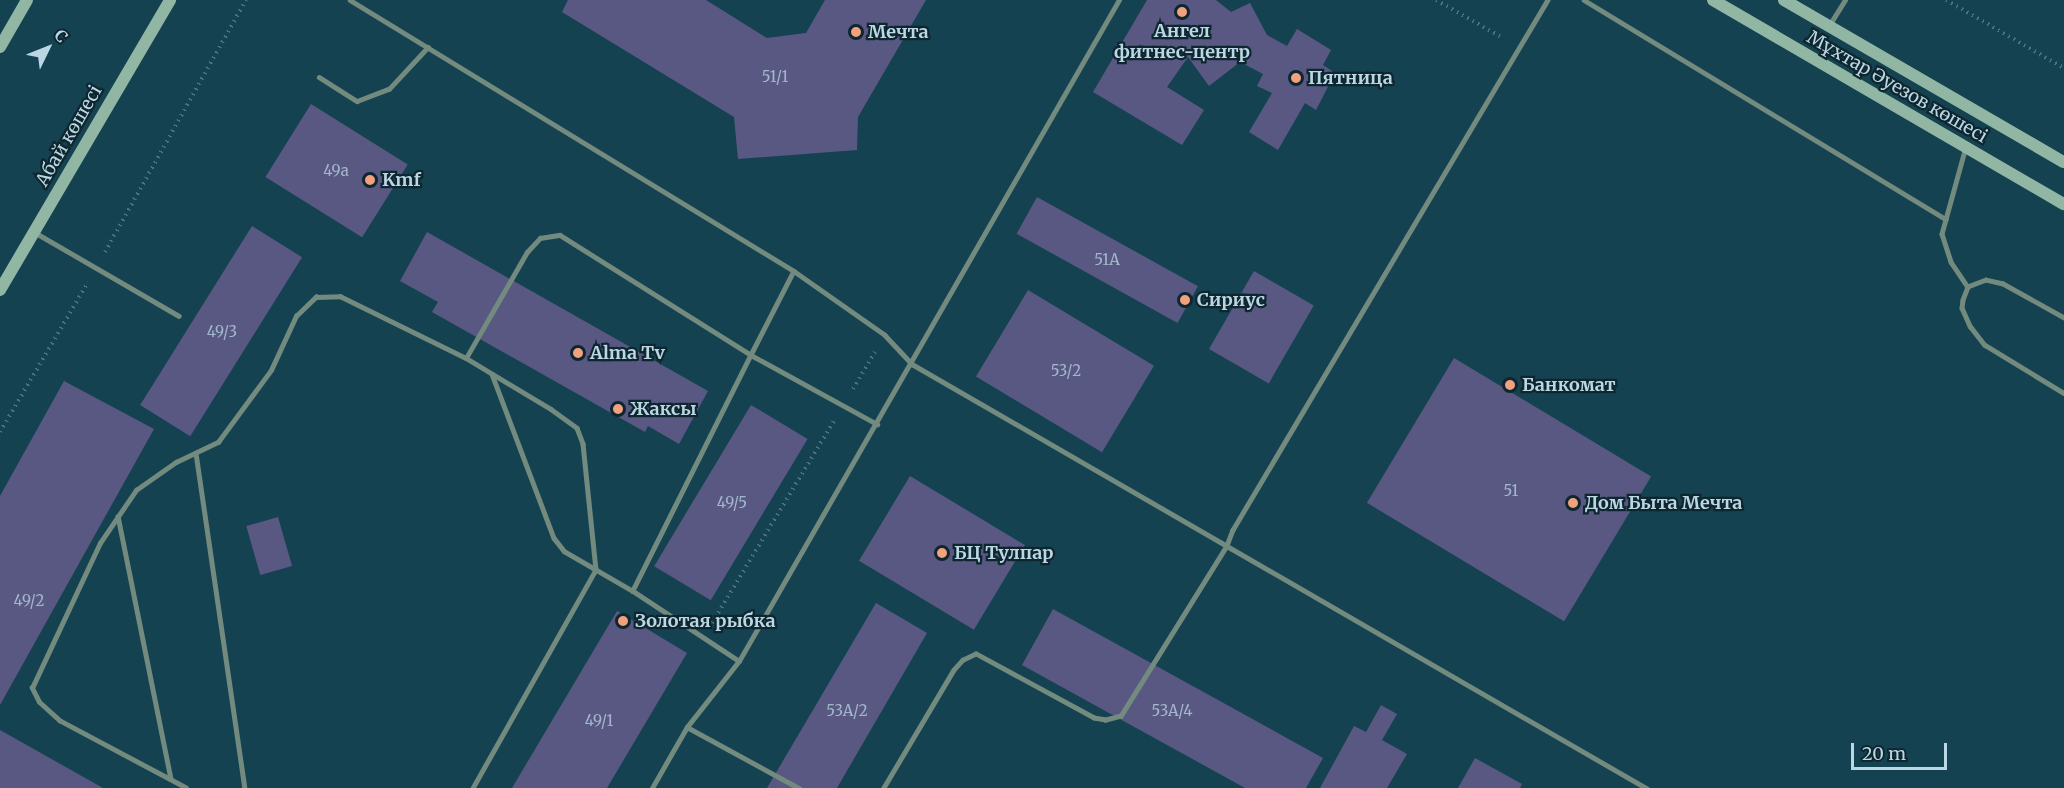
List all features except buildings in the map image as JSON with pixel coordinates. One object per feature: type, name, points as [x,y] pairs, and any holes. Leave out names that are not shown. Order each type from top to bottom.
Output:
[{"type":"main road","points":[[0,47],[27,0]]},
{"type":"main road","name":"Абай көшесі","points":[[0,291],[170,0]]},
{"type":"main road","name":"Мұхтар Әуезов көшесі","points":[[1713,0],[2064,204]]},
{"type":"main road","name":"Мұхтар Әуезов көшесі","points":[[1784,0],[2064,162]]},
{"type":"lane","points":[[350,0],[794,271],[885,335],[912,364],[1647,788]]},
{"type":"lane","points":[[652,788],[687,727],[739,661],[912,364],[1119,0]]},
{"type":"lane","points":[[884,788],[954,670],[963,660],[976,654],[1094,718],[1106,720],[1121,716],[1227,546],[1233,530],[1521,49],[1548,0]]},
{"type":"lane","points":[[1584,0],[1946,219]]},
{"type":"lane","points":[[1829,26],[1845,0]]},
{"type":"lane","points":[[319,77],[357,101],[388,89],[428,47]]},
{"type":"lane","points":[[1966,147],[1942,234],[1945,249],[1968,287]]},
{"type":"lane","points":[[34,231],[179,316]]},
{"type":"lane","points":[[466,358],[526,252],[540,238],[560,235],[751,355],[877,424]]},
{"type":"lane","points":[[633,591],[794,271]]},
{"type":"lane","points":[[2064,318],[2003,284],[1986,280],[1968,287],[1964,293],[1962,308],[1970,326],[1985,345],[2064,393]]},
{"type":"lane","points":[[186,788],[60,721],[39,702],[32,688],[100,543],[136,490],[176,462],[218,442],[271,370],[296,316],[316,297],[340,296],[466,358],[551,409],[577,428],[583,444],[596,570],[474,788]]},
{"type":"lane","points":[[492,374],[554,538],[564,551],[633,591],[739,661]]},
{"type":"lane","points":[[196,453],[245,788]]},
{"type":"lane","points":[[118,516],[171,779]]},
{"type":"lane","points":[[687,727],[799,788]]},
{"type":"lane","points":[[1633,788],[1636,782]]},
{"type":"path","points":[[0,432],[96,268],[246,0]]},
{"type":"path","points":[[1436,0],[1521,49]]},
{"type":"path","points":[[1946,0],[2064,68]]},
{"type":"path","points":[[703,638],[885,335]]},
{"type":"place","name":"Ангел фитнес-центр","points":[[1182,12]]},
{"type":"place","name":"Мечта","points":[[856,32]]},
{"type":"place","name":"Пятница","points":[[1296,78]]},
{"type":"place","name":"Kmf","points":[[370,180]]},
{"type":"place","name":"Сириус","points":[[1185,300]]},
{"type":"place","name":"Alma Tv","points":[[578,353]]},
{"type":"place","name":"Банкомат","points":[[1510,385]]},
{"type":"place","name":"Жаксы","points":[[618,409]]},
{"type":"place","name":"Дом Быта Мечта","points":[[1573,503]]},
{"type":"place","name":"БЦ Тулпар","points":[[942,553]]},
{"type":"place","name":"Золотая рыбка","points":[[623,621]]}]
